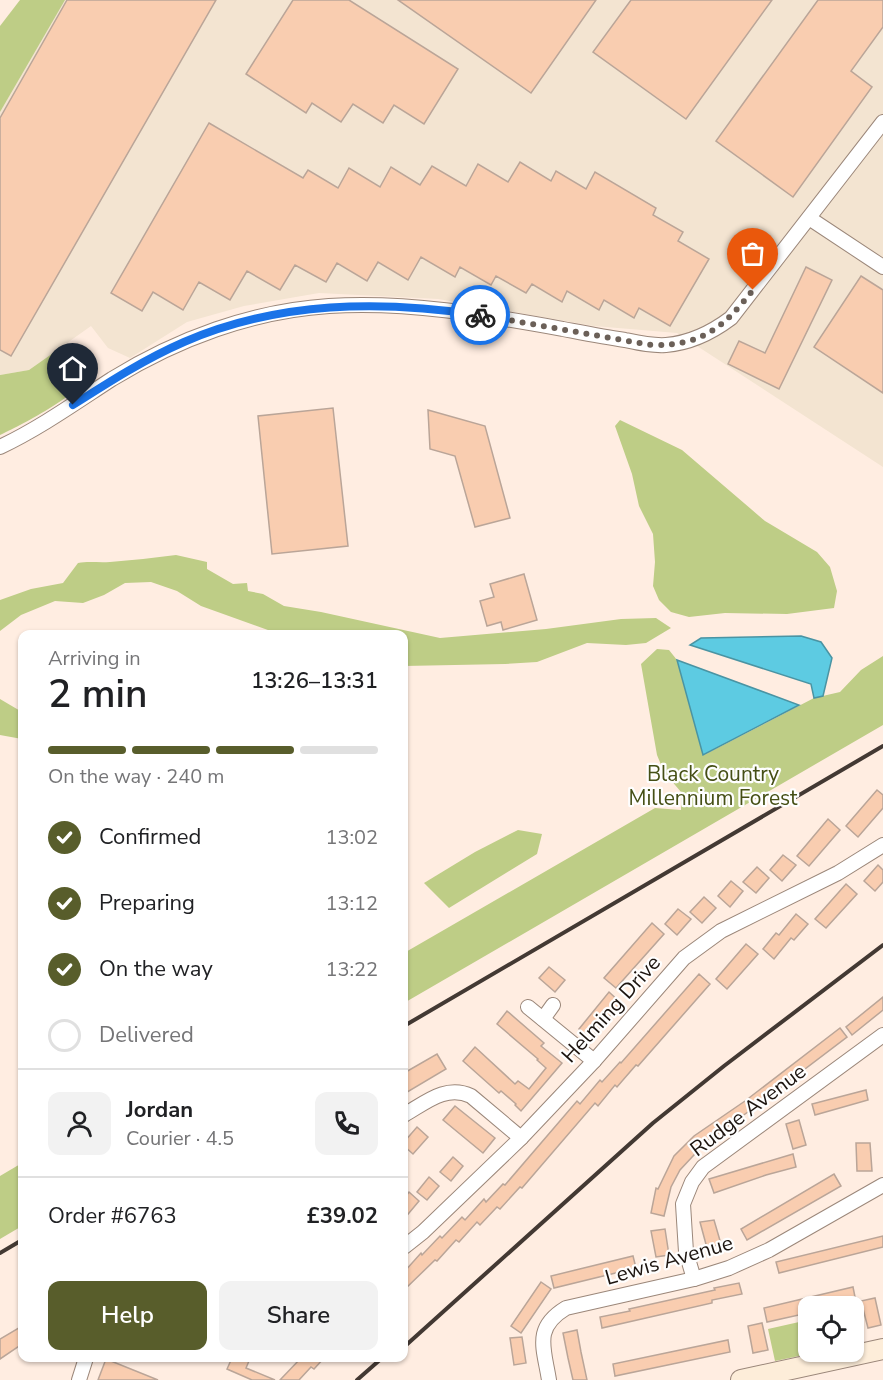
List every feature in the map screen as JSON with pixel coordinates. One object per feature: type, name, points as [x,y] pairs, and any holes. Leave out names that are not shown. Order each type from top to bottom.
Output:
[{"type":"street","points":[[0,447],[26,435],[113,379],[169,349],[235,324],[293,310],[329,306],[424,307],[496,317],[651,345],[681,343],[698,339],[714,331],[731,318],[883,122]]},
{"type":"street","points":[[809,218],[883,267]]},
{"type":"street","name":"Helming Drive","points":[[408,1244],[521,1138],[684,958],[721,931],[838,873],[883,845]]},
{"type":"street","points":[[543,1019],[553,1005]]},
{"type":"street","points":[[528,1007],[594,1060]]},
{"type":"street","name":"Rudge Avenue","points":[[694,1279],[686,1252],[683,1204],[692,1182],[703,1167],[883,1035]]},
{"type":"street","points":[[408,1112],[444,1092],[463,1093],[471,1096],[521,1138]]},
{"type":"street","name":"Lewis Avenue","points":[[549,1380],[542,1337],[553,1316],[566,1308],[694,1279],[729,1268],[769,1250],[883,1185]]},
{"type":"street","points":[[741,1380],[883,1349]]},
{"type":"street","points":[[79,1380],[85,1362]]},
{"type":"shaded area","points":[[36,0],[883,0],[883,467],[677,333],[594,326],[438,299],[319,293],[244,306],[187,322],[130,358],[108,348],[91,326],[29,370],[0,375],[0,50]]},
{"type":"green space","points":[[20,0],[65,0],[0,112],[0,26]]},
{"type":"green space","points":[[63,346],[81,358],[87,366],[88,375],[84,382],[49,409],[0,435],[0,375],[29,370]]},
{"type":"green space","points":[[620,420],[682,450],[765,521],[817,552],[830,567],[837,591],[834,608],[787,614],[725,613],[689,617],[671,612],[659,600],[653,586],[655,562],[653,534],[639,506],[632,474],[615,426]]},
{"type":"green space","points":[[176,555],[207,562],[207,569],[233,584],[247,583],[248,591],[263,594],[284,606],[403,630],[268,630],[201,606],[177,591],[151,582],[125,583],[104,595],[83,603],[55,601],[21,615],[0,631],[0,600],[31,589],[63,583],[78,563]]},
{"type":"green space","points":[[656,618],[671,628],[646,643],[626,645],[587,643],[537,662],[408,666],[408,631],[440,638],[546,629],[621,619]]},
{"type":"green space","name":"Black Country Millennium Forest","points":[[657,649],[669,650],[677,660],[704,755],[814,698],[840,692],[861,670],[883,656],[883,725],[408,1001],[408,951],[655,808],[681,810],[681,792],[664,772],[657,755],[641,664]]},
{"type":"green space","points":[[0,699],[18,710],[18,738],[0,735]]},
{"type":"green space","points":[[518,830],[542,834],[537,854],[449,908],[424,883],[475,852]]},
{"type":"green space","points":[[18,1165],[18,1228],[0,1239],[0,1176]]},
{"type":"green space","points":[[798,1322],[798,1356],[775,1361],[768,1329]]},
{"type":"water","points":[[801,636],[821,642],[832,658],[823,696],[814,698],[811,684],[690,645],[701,638]]},
{"type":"water","points":[[677,660],[799,705],[703,755]]},
{"type":"building","points":[[67,0],[216,0],[11,356],[0,350],[0,118]]},
{"type":"building","points":[[293,0],[349,0],[458,69],[424,124],[394,105],[383,123],[353,104],[341,122],[312,103],[306,113],[246,74]]},
{"type":"building","points":[[398,0],[596,0],[531,93]]},
{"type":"building","points":[[631,0],[772,0],[686,119],[593,52]]},
{"type":"building","points":[[818,0],[883,0],[883,27],[851,71],[872,87],[793,197],[716,141]]},
{"type":"building","points":[[209,123],[303,178],[308,170],[338,188],[349,168],[380,187],[391,167],[420,185],[432,166],[466,186],[478,164],[508,182],[520,162],[551,181],[556,171],[586,189],[595,172],[656,208],[653,215],[683,232],[678,241],[709,259],[670,326],[639,308],[634,318],[604,300],[599,310],[567,291],[562,302],[532,284],[526,293],[496,276],[491,285],[460,267],[455,277],[421,257],[408,280],[378,262],[367,281],[337,263],[326,282],[295,265],[280,290],[247,271],[230,300],[199,282],[183,310],[153,292],[142,311],[111,293]]},
{"type":"building","points":[[806,267],[832,280],[779,389],[728,364],[739,341],[765,353]]},
{"type":"building","points":[[861,276],[883,290],[883,393],[814,347]]},
{"type":"building","points":[[333,408],[348,546],[272,554],[258,416]]},
{"type":"building","points":[[428,410],[485,426],[510,518],[475,527],[455,456],[430,449]]},
{"type":"building","points":[[524,574],[537,620],[503,630],[501,622],[487,626],[480,601],[494,597],[490,584]]},
{"type":"building","points":[[877,790],[883,795],[883,808],[858,837],[846,826]]},
{"type":"building","points":[[828,819],[840,830],[809,866],[797,856]]},
{"type":"building","points":[[783,855],[796,865],[782,881],[770,870]]},
{"type":"building","points":[[878,865],[883,870],[883,882],[875,891],[864,881]]},
{"type":"building","points":[[757,867],[769,878],[756,893],[743,882]]},
{"type":"building","points":[[731,881],[743,891],[730,907],[718,896]]},
{"type":"building","points":[[846,884],[857,894],[826,928],[815,919]]},
{"type":"building","points":[[704,897],[716,908],[702,923],[690,912]]},
{"type":"building","points":[[678,909],[691,919],[677,935],[665,924]]},
{"type":"building","points":[[796,914],[808,924],[794,940],[791,938],[774,959],[763,949],[776,933],[779,935]]},
{"type":"building","points":[[652,923],[664,934],[616,988],[604,978]]},
{"type":"building","points":[[746,944],[758,954],[727,989],[716,979]]},
{"type":"building","points":[[549,967],[565,980],[555,992],[539,978]]},
{"type":"building","points":[[699,974],[710,984],[638,1066],[636,1065],[617,1087],[615,1085],[598,1106],[595,1103],[522,1188],[520,1187],[500,1209],[497,1207],[480,1225],[477,1222],[459,1242],[456,1240],[437,1261],[435,1260],[408,1286],[408,1268],[421,1253],[422,1255],[440,1236],[442,1238],[462,1217],[465,1220],[484,1199],[486,1202],[503,1184],[505,1185],[577,1101],[580,1104],[600,1080],[602,1082]]},
{"type":"building","points":[[609,992],[621,1003],[590,1039],[579,1029]]},
{"type":"building","points":[[883,997],[883,1010],[852,1035],[846,1027]]},
{"type":"building","points":[[507,1011],[544,1043],[541,1046],[562,1063],[521,1111],[501,1091],[499,1093],[463,1061],[475,1047],[515,1084],[518,1081],[529,1089],[546,1068],[497,1024]]},
{"type":"building","points":[[840,1028],[847,1037],[707,1141],[680,1170],[671,1187],[664,1216],[651,1213],[656,1188],[658,1189],[674,1156],[694,1136],[745,1101]]},
{"type":"building","points":[[437,1054],[446,1069],[408,1092],[408,1071]]},
{"type":"building","points":[[866,1090],[868,1100],[815,1115],[812,1104]]},
{"type":"building","points":[[455,1106],[495,1138],[483,1153],[443,1120]]},
{"type":"building","points":[[799,1120],[806,1145],[793,1149],[786,1124]]},
{"type":"building","points":[[417,1127],[428,1137],[413,1154],[408,1150],[408,1137]]},
{"type":"building","points":[[856,1143],[870,1143],[872,1171],[857,1171]]},
{"type":"building","points":[[793,1154],[796,1167],[714,1193],[709,1179]]},
{"type":"building","points":[[453,1157],[463,1166],[451,1181],[440,1172]]},
{"type":"building","points":[[834,1174],[841,1186],[747,1240],[741,1229]]},
{"type":"building","points":[[429,1177],[439,1186],[427,1200],[417,1192]]},
{"type":"building","points":[[408,1193],[419,1201],[408,1214]]},
{"type":"building","points":[[714,1220],[721,1244],[707,1248],[700,1222]]},
{"type":"building","points":[[665,1229],[669,1255],[656,1257],[651,1231]]},
{"type":"building","points":[[883,1236],[883,1247],[779,1273],[776,1262]]},
{"type":"building","points":[[633,1256],[636,1268],[554,1288],[551,1276]]},
{"type":"building","points":[[541,1282],[551,1289],[521,1333],[511,1326]]},
{"type":"building","points":[[739,1283],[742,1294],[602,1328],[600,1317]]},
{"type":"building","points":[[853,1287],[855,1296],[815,1296]]},
{"type":"building","points":[[875,1298],[881,1325],[868,1328],[864,1300]]},
{"type":"building","points":[[798,1300],[798,1315],[767,1322],[764,1308]]},
{"type":"building","points":[[762,1323],[768,1350],[753,1353],[748,1326]]},
{"type":"building","points":[[18,1328],[18,1347],[0,1359],[0,1339]]},
{"type":"building","points":[[577,1330],[587,1380],[573,1380],[563,1333]]},
{"type":"building","points":[[522,1337],[526,1363],[514,1365],[510,1338]]},
{"type":"building","points":[[728,1340],[730,1352],[615,1376],[613,1364]]},
{"type":"building","points":[[105,1362],[113,1362],[158,1380],[98,1380]]},
{"type":"building","points":[[230,1362],[249,1362],[246,1368],[275,1380],[252,1380],[227,1369]]},
{"type":"building","points":[[297,1362],[320,1362],[314,1369],[311,1367],[299,1380],[280,1380]]},
{"type":"railway","points":[[408,1024],[883,746]]},
{"type":"railway","points":[[408,1343],[653,1123],[883,945]]},
{"type":"railway","points":[[0,1253],[18,1242]]},
{"type":"railway","points":[[357,1380],[377,1362]]},
{"type":"way so far","points":[[480,315],[651,345],[665,345],[698,339],[714,331],[731,318],[753,290]]},
{"type":"route","points":[[73,405],[113,379],[186,341],[235,324],[293,310],[329,306],[392,306],[424,307],[480,315]]}]
